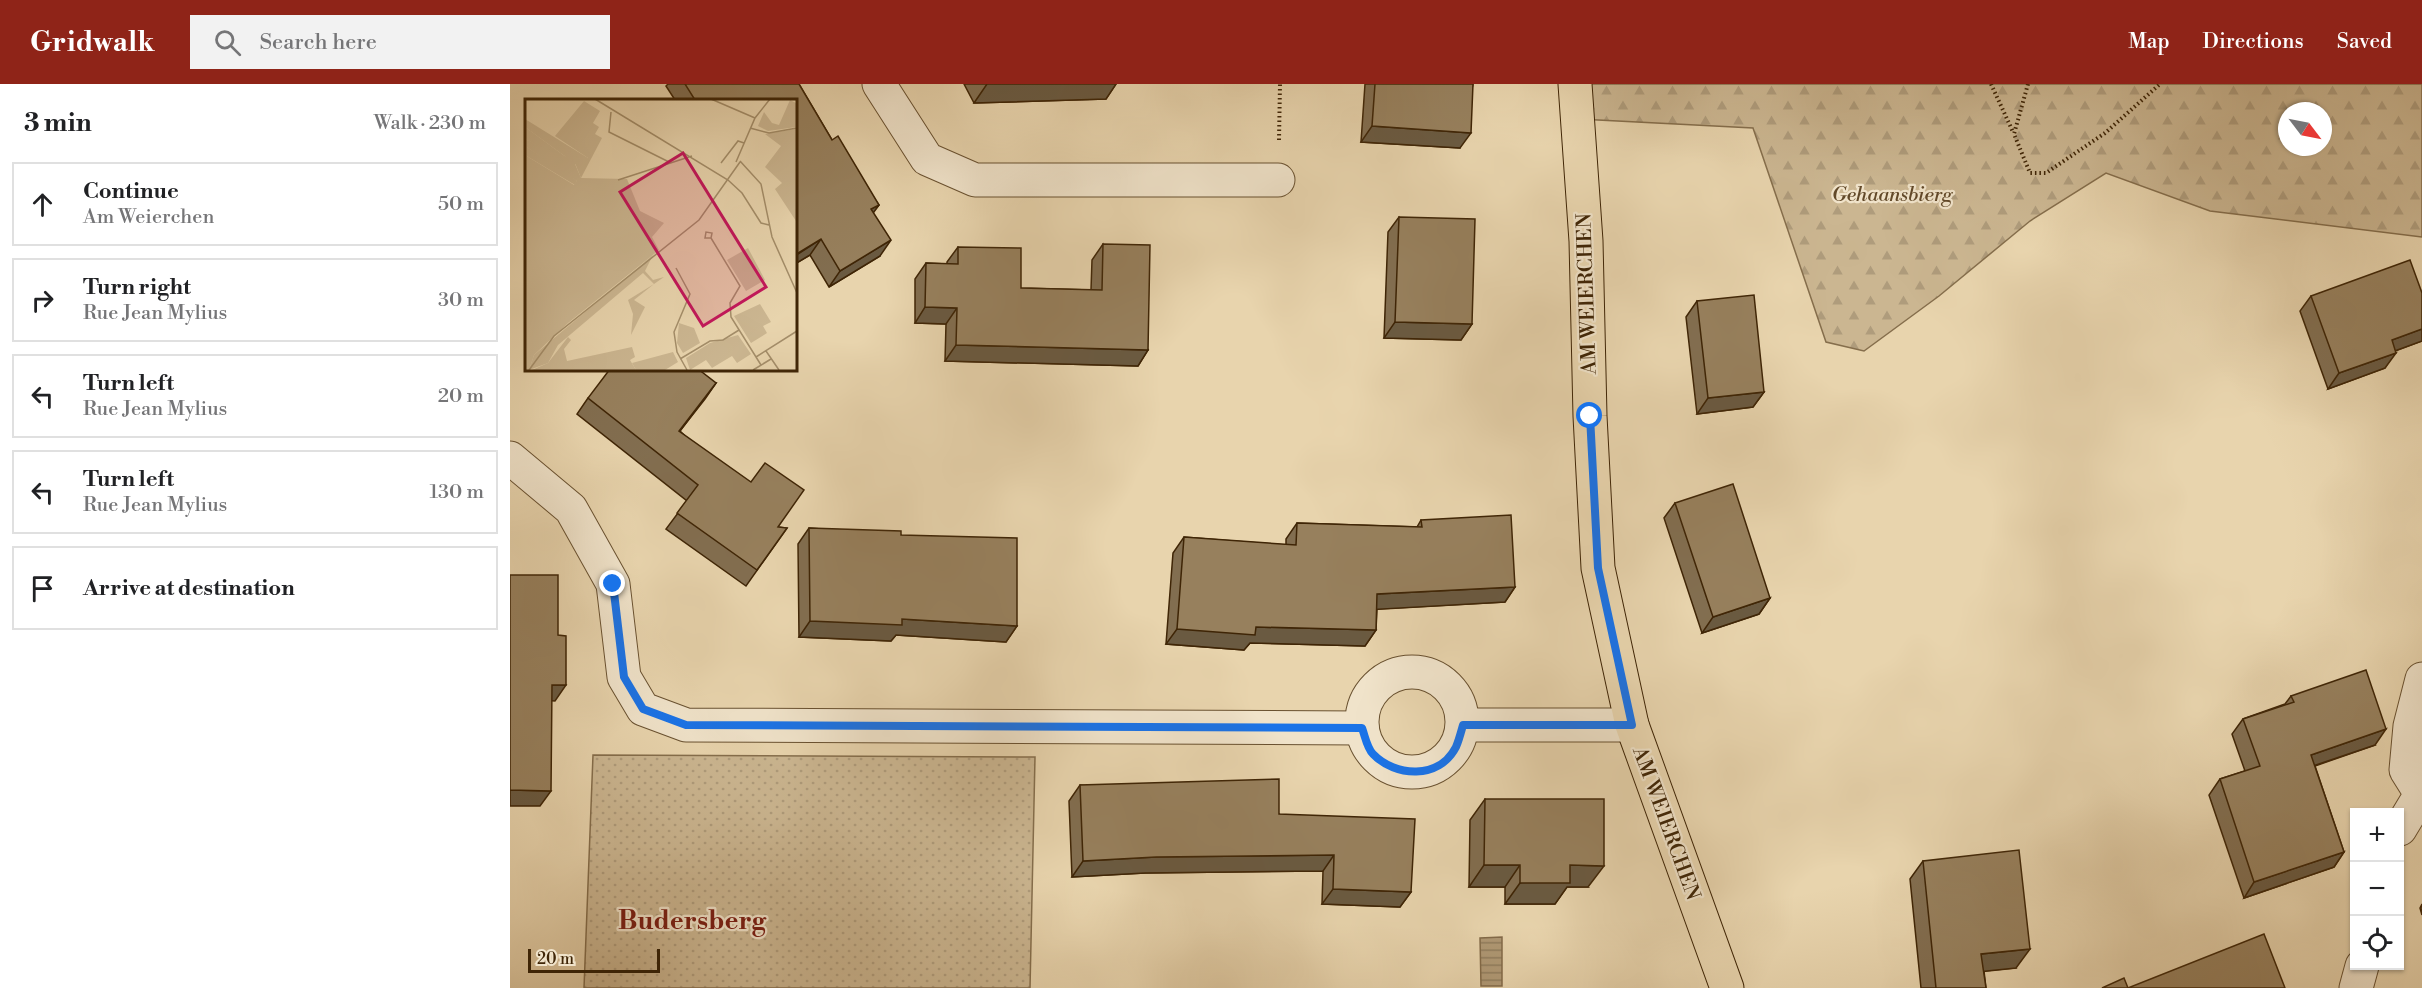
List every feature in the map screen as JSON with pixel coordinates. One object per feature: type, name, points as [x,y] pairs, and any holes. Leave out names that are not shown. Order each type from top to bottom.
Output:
[{"type":"main road","name":"AM WEIERCHEN","points":[[1575,84],[1579,119],[1598,568],[1632,725],[1727,988]]},
{"type":"street","points":[[879,84],[927,159],[975,180],[1278,180]]},
{"type":"street","points":[[510,458],[571,509],[613,584],[624,677],[643,709],[686,725],[1362,728]]},
{"type":"street","points":[[1399,673],[1422,673],[1444,683],[1458,702],[1463,725],[1456,748],[1438,766],[1413,773],[1389,768],[1371,752],[1362,728],[1365,704],[1371,695],[1378,685],[1399,673]]},
{"type":"street","points":[[2404,822],[2421,793],[2406,770],[2410,726],[2422,679]]},
{"type":"street","points":[[1463,725],[1632,725]]},
{"type":"street","points":[[2356,988],[2361,970]]},
{"type":"path","points":[[1278,180],[1280,84]]},
{"type":"path","points":[[1991,84],[2030,173],[2046,173],[2105,133],[2160,84]]},
{"type":"path","points":[[2014,134],[2028,84]]},
{"type":"green space","name":"Gehaansbierg","points":[[1575,84],[2422,84],[2422,237],[2210,211],[2106,173],[2030,221],[1939,296],[1864,351],[1826,342],[1753,128],[1579,119]]},
{"type":"green space","points":[[593,755],[1035,757],[1030,988],[584,988]]},
{"type":"shaded area","points":[[1502,937],[1502,986],[1481,986],[1480,938]]},
{"type":"building","points":[[685,84],[799,84],[832,140],[838,136],[879,205],[871,209],[891,240],[840,271],[821,239],[796,254],[796,99],[694,99]]},
{"type":"building","points":[[1375,84],[1473,84],[1471,133],[1372,126]]},
{"type":"building","points":[[1399,217],[1475,219],[1472,324],[1395,322]]},
{"type":"building","points":[[1103,244],[1150,245],[1148,350],[956,345],[957,308],[925,307],[926,263],[958,264],[958,247],[1021,248],[1021,288],[1102,290]]},
{"type":"building","points":[[2410,260],[2422,293],[2422,329],[2392,340],[2396,353],[2339,373],[2311,296]]},
{"type":"building","points":[[1754,295],[1764,392],[1708,398],[1697,301]]},
{"type":"building","points":[[609,370],[699,370],[716,383],[679,431],[751,482],[765,463],[804,490],[778,527],[787,528],[757,570],[677,513],[698,485],[588,398]]},
{"type":"building","points":[[1733,484],[1770,598],[1713,617],[1675,503]]},
{"type":"building","points":[[1511,515],[1515,587],[1377,594],[1376,630],[1256,627],[1255,635],[1177,629],[1184,537],[1296,545],[1297,523],[1422,527],[1421,520]]},
{"type":"building","points":[[809,528],[901,531],[901,535],[1017,538],[1017,626],[902,619],[902,625],[810,621]]},
{"type":"building","points":[[510,575],[558,575],[558,635],[566,636],[566,685],[552,685],[551,791],[510,790]]},
{"type":"building","points":[[2366,670],[2386,729],[2311,755],[2344,852],[2254,882],[2220,779],[2260,766],[2243,719],[2294,702],[2291,696]]},
{"type":"building","points":[[1279,779],[1279,814],[1415,819],[1411,892],[1333,889],[1334,855],[1156,857],[1083,861],[1080,785]]},
{"type":"building","points":[[1485,799],[1604,799],[1604,866],[1570,865],[1570,883],[1520,883],[1520,865],[1484,865]]},
{"type":"building","points":[[2019,850],[2030,949],[1981,954],[1986,988],[1936,988],[1923,861]]},
{"type":"building","points":[[2264,934],[2285,988],[2128,988]]},
{"type":"building","points":[[2124,978],[2128,988],[2102,988]]},
{"type":"district","name":"Budersberg","points":[[692,920]]},
{"type":"route","points":[[613,584],[624,677],[643,709],[686,725],[1362,728],[1371,752],[1389,768],[1413,773],[1438,766],[1456,748],[1463,725],[1632,725],[1598,568],[1590,416]]}]
